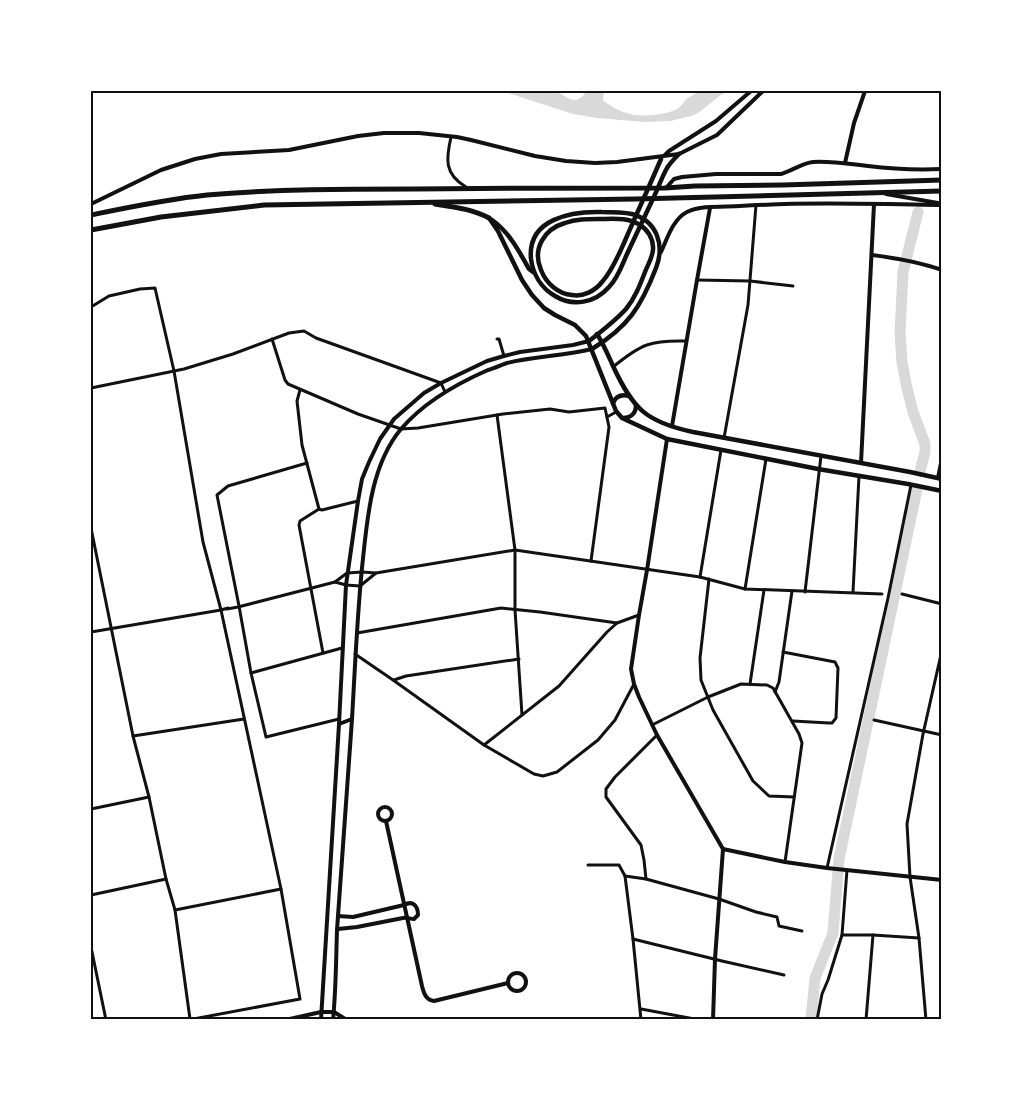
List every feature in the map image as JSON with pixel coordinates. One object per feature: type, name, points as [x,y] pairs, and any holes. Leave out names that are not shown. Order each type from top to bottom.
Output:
[{"type":"highway","points":[[91,215],[139,205],[221,194],[264,191],[666,188],[942,180]]},
{"type":"highway","points":[[91,230],[161,217],[264,205],[942,191]]},
{"type":"highway","points":[[422,202],[469,210],[489,218]]},
{"type":"main road","points":[[592,349],[622,326],[640,305],[658,265],[660,244],[656,234],[649,224],[640,217],[612,212],[587,212],[568,214],[554,219],[542,227],[534,238],[531,260],[535,274],[543,287],[566,302],[578,303],[590,300],[608,288],[616,277],[668,167],[679,154]]},
{"type":"main road","points":[[589,341],[619,317],[634,297],[653,252],[652,240],[647,231],[640,225],[626,220],[612,219],[571,221],[559,225],[548,232],[540,242],[538,260],[543,275],[552,286],[567,294],[578,296],[594,290],[603,282],[611,270],[663,158]]},
{"type":"main road","points":[[489,218],[508,234],[529,269],[535,274]]},
{"type":"main road","points":[[489,218],[498,231],[522,280],[532,294],[549,312],[575,325],[584,332],[616,412],[622,418],[667,438],[766,459],[942,491]]},
{"type":"main road","points":[[597,334],[629,396],[636,405],[654,420],[681,429],[724,438],[940,478]]},
{"type":"main road","points":[[613,403],[618,397],[623,395],[629,396]]},
{"type":"main road","points":[[622,418],[631,416],[636,405]]},
{"type":"street","points":[[663,158],[669,151],[716,121],[751,91]]},
{"type":"street","points":[[91,204],[161,170],[206,156],[289,150],[384,133],[401,132],[451,136],[535,156],[566,161],[607,163],[663,158],[679,154],[717,135],[763,91]]},
{"type":"street","points":[[845,163],[854,123],[865,91]]},
{"type":"street","points":[[451,136],[447,162],[451,174],[468,189]]},
{"type":"street","points":[[666,188],[674,179],[682,177],[716,174],[780,174],[790,172],[812,162],[925,170],[942,169]]},
{"type":"street","points":[[876,193],[942,204]]},
{"type":"street","points":[[861,463],[874,204]]},
{"type":"street","points":[[660,252],[674,224],[682,215],[699,208],[756,205],[942,204]]},
{"type":"street","points":[[724,438],[748,306],[756,205]]},
{"type":"street","points":[[672,426],[710,208]]},
{"type":"street","points":[[872,255],[906,260],[942,270]]},
{"type":"street","points":[[696,280],[750,281],[793,286]]},
{"type":"street","points":[[91,307],[109,296],[140,288],[155,288],[174,371],[203,542],[221,610],[281,889],[300,999],[189,1020],[175,910],[133,736],[91,528]]},
{"type":"street","points":[[91,388],[184,369],[233,354],[289,333],[304,331],[316,338],[441,383],[445,392]]},
{"type":"street","points":[[497,339],[499,338],[504,356]]},
{"type":"street","points":[[272,339],[288,384],[358,414],[401,429],[550,409],[568,412],[605,408],[609,427],[591,561]]},
{"type":"street","points":[[321,1020],[347,573],[362,480],[369,462],[389,425],[410,404],[441,383],[504,356],[589,341]]},
{"type":"street","points":[[614,366],[643,346],[659,341],[686,341]]},
{"type":"street","points":[[333,1020],[360,586],[368,523],[376,478],[381,462],[401,429],[418,411],[445,392],[477,375],[504,364],[592,349]]},
{"type":"street","points":[[300,390],[297,401],[302,445],[319,508]]},
{"type":"street","points":[[607,417],[616,412]]},
{"type":"street","points":[[497,415],[514,550],[515,610],[522,715]]},
{"type":"street","points":[[667,438],[632,669],[634,684],[639,698],[656,735],[723,849],[715,959],[714,1020]]},
{"type":"street","points":[[700,577],[721,450]]},
{"type":"street","points":[[805,592],[820,456]]},
{"type":"street","points":[[940,478],[942,458]]},
{"type":"street","points":[[745,589],[766,459]]},
{"type":"street","points":[[307,463],[228,486],[217,495],[251,674],[266,738],[339,719]]},
{"type":"street","points":[[853,592],[859,476]]},
{"type":"street","points":[[827,868],[888,598],[911,485]]},
{"type":"street","points":[[323,653],[299,526],[300,521],[319,508],[322,510],[358,501]]},
{"type":"street","points":[[91,632],[227,609],[335,582],[347,573],[376,573],[514,550],[700,577],[745,589],[882,594]]},
{"type":"street","points":[[335,582],[360,586],[376,573]]},
{"type":"street","points":[[709,579],[700,658],[702,680],[708,698],[753,781],[769,796],[794,797]]},
{"type":"street","points":[[750,684],[764,590]]},
{"type":"street","points":[[775,692],[779,682],[792,591]]},
{"type":"street","points":[[902,594],[942,604]]},
{"type":"street","points":[[356,633],[501,608],[617,623]]},
{"type":"street","points":[[484,745],[559,686],[617,623],[639,615]]},
{"type":"street","points":[[251,674],[342,648]]},
{"type":"street","points":[[926,1020],[919,938],[910,877],[907,824],[924,730],[942,650]]},
{"type":"street","points":[[783,652],[835,662],[838,668],[836,718],[829,724],[792,721]]},
{"type":"street","points":[[355,654],[484,745],[534,774],[543,776],[557,772],[598,740],[616,720],[634,684]]},
{"type":"street","points":[[393,680],[406,676],[519,659]]},
{"type":"street","points":[[652,725],[741,684],[767,685],[773,688],[799,734],[802,743],[785,862]]},
{"type":"street","points":[[133,736],[244,719]]},
{"type":"street","points":[[339,724],[352,719]]},
{"type":"street","points":[[874,720],[942,735]]},
{"type":"street","points":[[646,879],[641,845],[606,797],[606,789],[615,777],[656,735]]},
{"type":"street","points":[[91,808],[148,797]]},
{"type":"street","points":[[386,822],[426,998],[434,1001],[508,983]]},
{"type":"street","points":[[723,849],[785,862],[827,868],[942,880]]},
{"type":"street","points":[[588,865],[619,865],[625,876],[641,1020]]},
{"type":"street","points":[[817,1020],[822,994],[842,935],[846,870]]},
{"type":"street","points":[[625,876],[646,879],[777,917],[779,926],[802,931]]},
{"type":"street","points":[[91,895],[166,878]]},
{"type":"street","points":[[175,910],[281,889]]},
{"type":"street","points":[[338,916],[352,917],[407,903],[413,903],[418,911],[414,919],[407,917],[338,929]]},
{"type":"street","points":[[842,935],[919,938]]},
{"type":"street","points":[[866,1020],[873,935]]},
{"type":"street","points":[[633,939],[784,976]]},
{"type":"street","points":[[91,947],[106,1020]]},
{"type":"street","points":[[517,973],[525,981],[522,988],[518,990],[510,988],[508,983],[512,975],[517,973]]},
{"type":"street","points":[[640,1009],[700,1020]]},
{"type":"street","points":[[285,1020],[321,1012],[334,1012],[347,1020]]},
{"type":"shaded area","points":[[502,91],[555,91],[575,100],[583,96],[587,91],[604,91],[603,100],[623,112],[654,115],[679,108],[698,91],[726,91],[698,113],[691,116],[670,121],[645,122],[573,114]]},
{"type":"waterway","points":[[918,212],[903,272],[900,333],[902,362],[907,388],[913,412],[925,444],[920,471]]},
{"type":"waterway","points":[[811,1020],[815,978],[833,933],[839,859],[917,489]]}]
